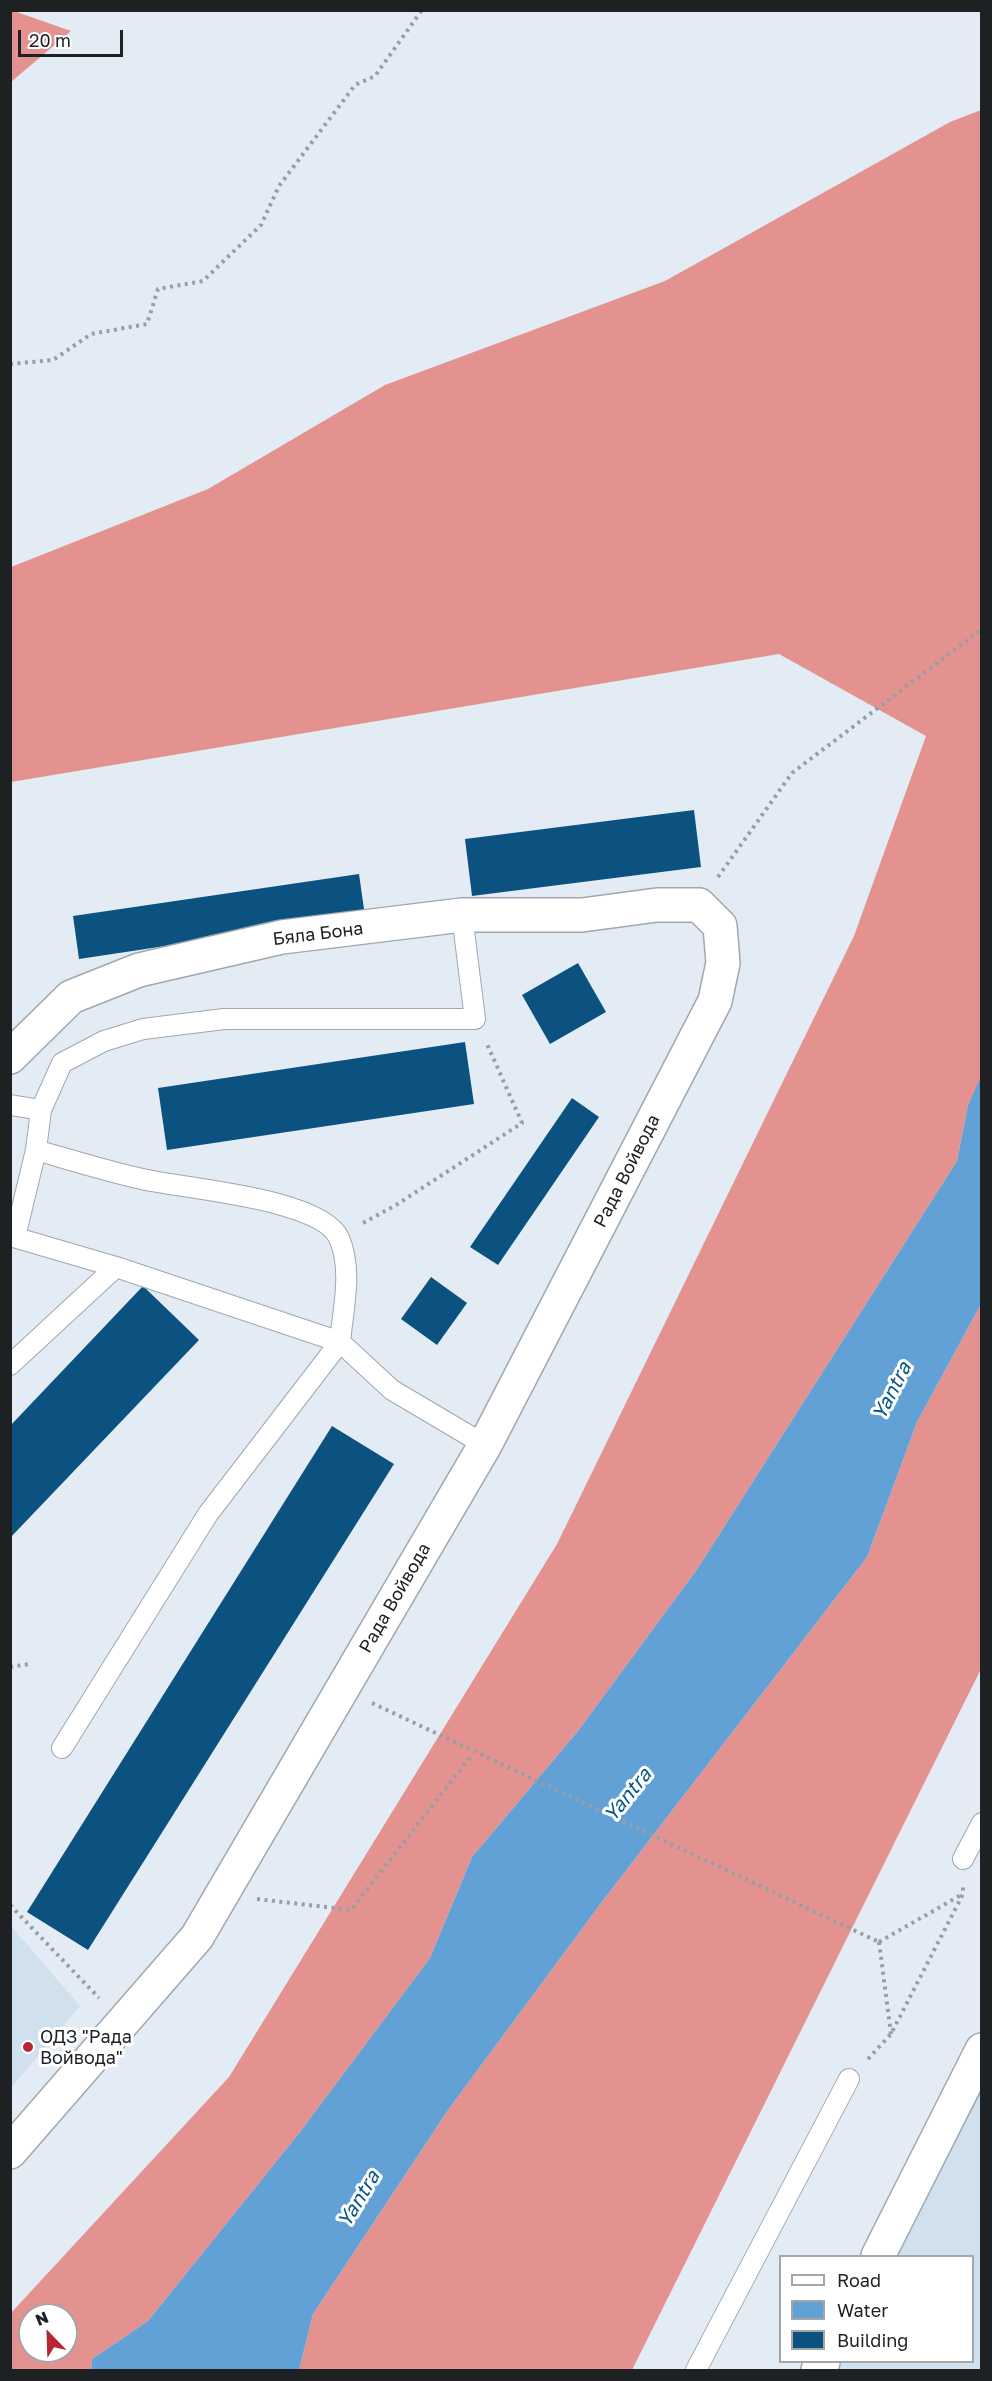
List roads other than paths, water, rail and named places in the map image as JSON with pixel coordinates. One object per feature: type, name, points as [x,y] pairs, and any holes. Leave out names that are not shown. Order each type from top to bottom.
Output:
[{"type":"street","name":"Бяла Бона","points":[[10,1057],[71,997],[139,970],[282,937],[462,915],[582,915],[657,905],[699,905]]},
{"type":"street","name":"Рада Войвода","points":[[10,2152],[197,1937],[485,1445],[715,1001],[723,963],[720,926],[699,905]]},
{"type":"street","points":[[878,2255],[981,2050]]},
{"type":"lane","points":[[462,915],[475,1019],[224,1019],[142,1029],[104,1041],[62,1063],[41,1110],[36,1150],[13,1236],[340,1342],[392,1390],[485,1445]]},
{"type":"lane","points":[[10,1105],[41,1110]]},
{"type":"lane","points":[[36,1150],[143,1179],[280,1203],[319,1219],[338,1236],[347,1263],[340,1342],[208,1514],[62,1748]]},
{"type":"lane","points":[[10,1365],[116,1268]]},
{"type":"lane","points":[[963,1859],[981,1823]]},
{"type":"lane","points":[[696,2370],[849,2079]]},
{"type":"water","name":"Yantra","points":[[981,1077],[981,1304],[917,1422],[867,1557],[601,1903],[448,2110],[313,2314],[299,2370],[91,2370],[92,2359],[148,2321],[300,2132],[430,1958],[472,1857],[578,1731],[698,1568],[957,1161],[968,1105]]},
{"type":"place","name":"ОДЗ \"Рада Войвода\"","points":[[28,2047]]}]
